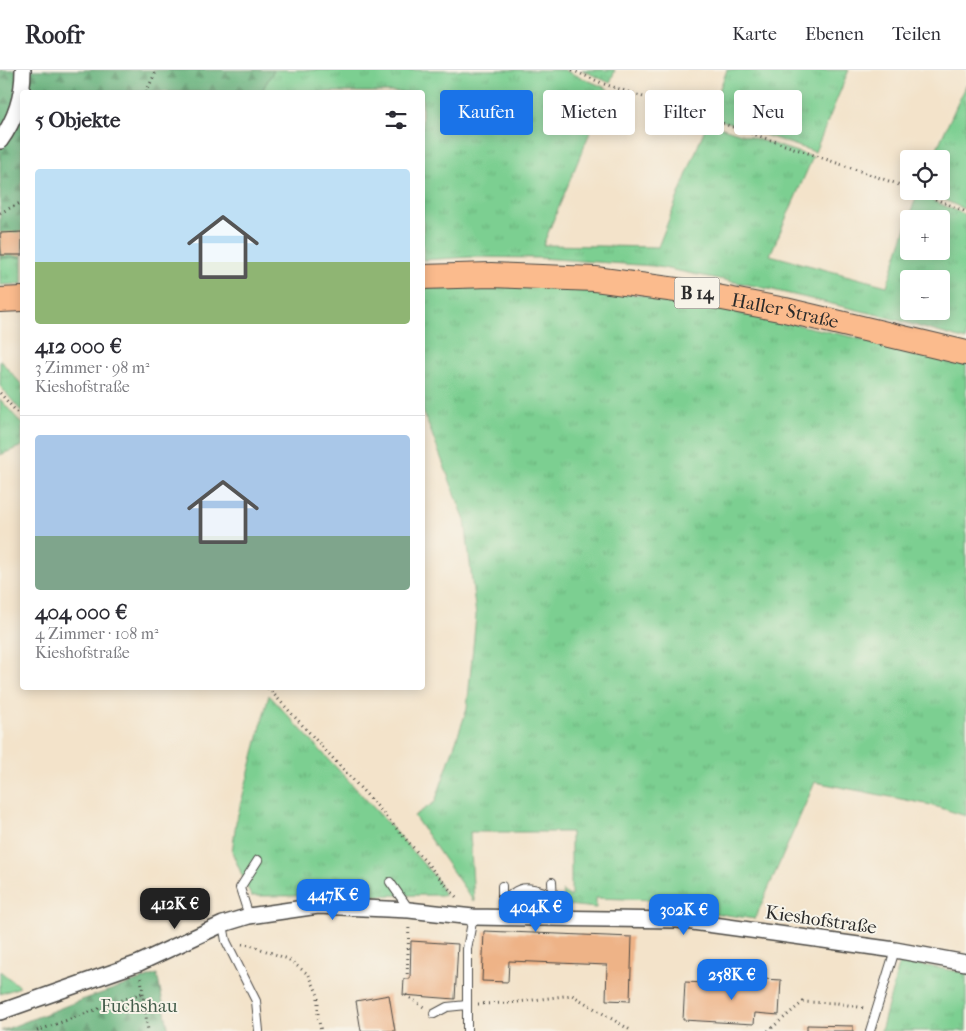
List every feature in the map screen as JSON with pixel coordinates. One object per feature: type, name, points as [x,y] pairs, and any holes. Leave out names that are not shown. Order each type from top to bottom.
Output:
[{"type":"main road","name":"Haller Straße","points":[[425,277],[492,275],[595,279],[691,292],[785,310],[966,353]]},
{"type":"main road","points":[[0,300],[20,299]]},
{"type":"street","points":[[22,90],[23,70]]},
{"type":"street","points":[[0,141],[10,126],[20,101]]},
{"type":"street","name":"Kieshofstraße","points":[[0,1012],[139,963],[223,924],[249,916],[318,906],[409,910],[474,917],[503,912],[553,912],[678,920],[895,950],[966,963]]},
{"type":"lane","points":[[249,916],[240,888],[258,860]]},
{"type":"lane","points":[[390,882],[409,910]]},
{"type":"lane","points":[[552,882],[553,912]]},
{"type":"lane","points":[[502,886],[503,912]]},
{"type":"lane","points":[[503,912],[509,895],[515,891],[535,889],[544,892],[553,912]]},
{"type":"lane","points":[[467,1031],[466,949],[474,917]]},
{"type":"lane","points":[[223,924],[226,942],[240,977],[256,1001],[255,1023],[259,1031]]},
{"type":"lane","points":[[870,1031],[895,950]]},
{"type":"lane","points":[[434,1014],[447,1007],[467,1005]]},
{"type":"path","points":[[147,90],[157,70]]},
{"type":"path","points":[[572,70],[604,84],[900,185]]},
{"type":"path","points":[[938,200],[966,212]]},
{"type":"path","points":[[0,213],[20,203]]},
{"type":"path","points":[[0,393],[20,416]]},
{"type":"path","points":[[270,690],[377,806],[474,917]]},
{"type":"path","points":[[407,979],[409,910]]},
{"type":"path","points":[[226,942],[250,944],[288,960],[309,975],[318,995],[318,1017],[321,1031]]},
{"type":"path","points":[[139,963],[148,1031]]},
{"type":"path","points":[[37,1031],[142,993]]},
{"type":"path","points":[[406,995],[434,1014]]},
{"type":"path","points":[[467,1005],[510,1003],[572,995],[632,1031]]},
{"type":"path","points":[[768,1031],[803,1002],[837,1003],[877,1011]]},
{"type":"green space","points":[[0,70],[274,70],[262,90],[20,90],[20,257],[0,258]]},
{"type":"green space","points":[[274,70],[564,70],[608,89],[543,90],[543,135],[589,135],[543,245],[658,247],[702,135],[724,135],[724,128],[734,132],[734,135],[744,135],[813,157],[770,255],[887,286],[900,246],[900,260],[950,260],[950,210],[912,210],[915,200],[931,200],[966,215],[966,340],[883,316],[760,287],[653,266],[540,258],[470,257],[425,260],[425,90],[262,90]]},
{"type":"green space","points":[[582,70],[615,70],[610,83]]},
{"type":"green space","points":[[727,70],[849,70],[815,152],[765,135],[802,135],[802,90],[734,90],[734,124],[724,121],[724,90],[719,90]]},
{"type":"green space","points":[[966,85],[966,210],[944,200],[950,200],[950,150],[936,150]]},
{"type":"green space","points":[[20,257],[20,284],[0,285],[0,258]]},
{"type":"green space","points":[[539,285],[681,299],[966,362],[966,816],[931,805],[815,782],[755,919],[685,909],[658,909],[657,900],[596,898],[596,908],[567,905],[562,891],[571,897],[571,832],[470,832],[474,902],[414,816],[435,802],[467,709],[476,616],[465,520],[425,416],[425,286]]},
{"type":"green space","points":[[0,360],[20,383],[20,410],[0,386]]},
{"type":"green space","points":[[0,399],[20,422],[20,447],[0,455]]},
{"type":"green space","points":[[269,695],[385,820],[435,877],[445,895],[251,896],[232,852],[236,822]]},
{"type":"green space","points":[[900,961],[966,973],[966,1031],[881,1031]]},
{"type":"green space","points":[[0,971],[20,987],[0,994]]},
{"type":"green space","name":"Fuchshau","points":[[157,974],[169,1031],[1,1031],[76,1002]]},
{"type":"building","points":[[20,232],[20,255],[1,255],[0,233]]},
{"type":"building","points":[[484,931],[632,937],[630,1001],[606,1000],[607,965],[509,961],[508,982],[482,981]]},
{"type":"building","points":[[411,941],[458,944],[455,999],[403,995],[404,979],[410,979]]},
{"type":"building","points":[[745,978],[781,980],[779,1015],[755,1013],[754,1024],[683,1020],[685,982],[745,985]]},
{"type":"building","points":[[389,995],[395,1031],[361,1031],[356,1001]]},
{"type":"building","points":[[807,1025],[853,1026],[853,1031],[807,1031]]}]
